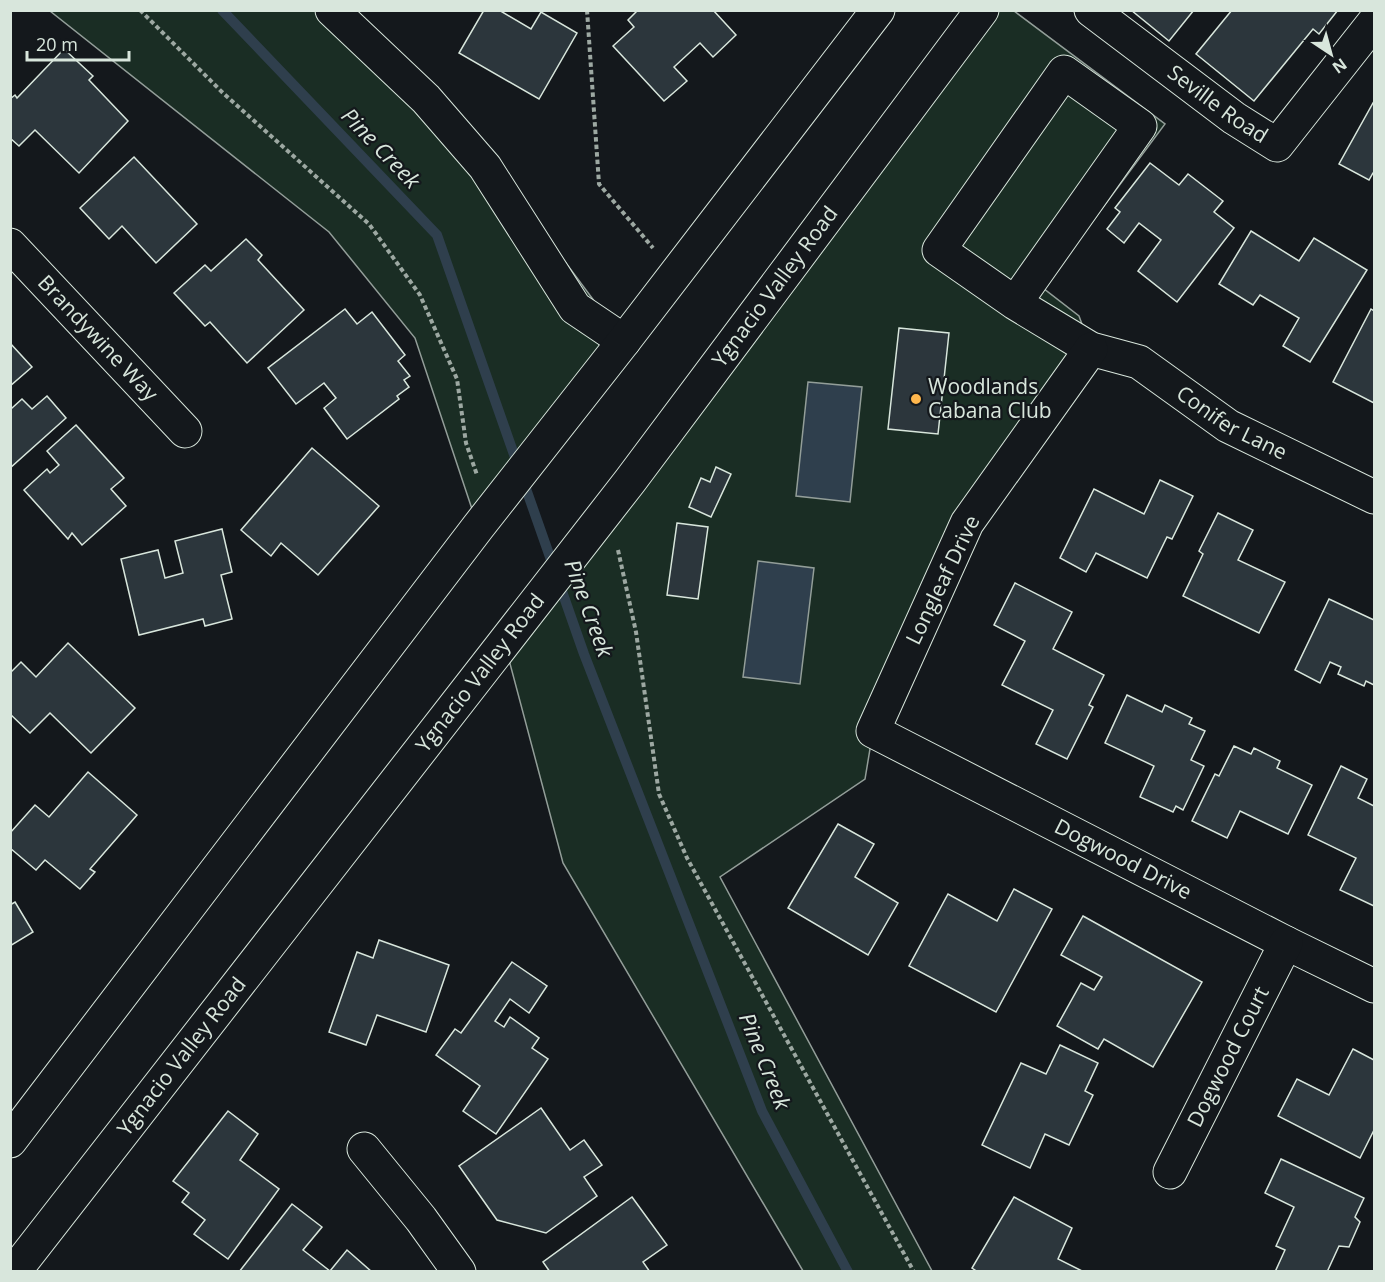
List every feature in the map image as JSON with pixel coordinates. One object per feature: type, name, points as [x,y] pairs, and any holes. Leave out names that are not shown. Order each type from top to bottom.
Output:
[{"type":"main road","points":[[332,10],[426,99],[485,167],[575,308],[624,341]]},
{"type":"main road","points":[[10,1141],[484,519],[676,274],[878,10]]},
{"type":"main road","name":"Ygnacio Valley Road","points":[[14,1272],[630,481],[982,10]]},
{"type":"main road","name":"Seville Road","points":[[1091,10],[1234,118],[1277,146],[1374,22]]},
{"type":"main road","name":"Conifer Lane","points":[[1015,303],[1140,126],[1064,72],[939,250],[1015,303],[1091,349],[1139,362],[1228,426],[1374,497]]},
{"type":"main road","name":"Brandywine Way","points":[[10,245],[185,430]]},
{"type":"main road","name":"Longleaf Drive","points":[[873,731],[967,523],[1091,349]]},
{"type":"main road","name":"Dogwood Drive","points":[[873,731],[1374,986]]},
{"type":"main road","name":"Dogwood Court","points":[[1170,1172],[1286,943]]},
{"type":"main road","points":[[364,1149],[421,1219],[459,1272]]},
{"type":"path","points":[[140,10],[223,93],[369,224],[420,295],[457,379],[466,443],[484,519]]},
{"type":"path","points":[[587,10],[599,183],[676,274]]},
{"type":"path","points":[[609,508],[636,632],[659,794],[687,858],[914,1272]]},
{"type":"green space","points":[[50,11],[351,11],[449,106],[624,341],[478,527],[415,338],[329,232]]},
{"type":"green space","points":[[982,11],[1014,11],[1165,124],[1043,288],[1079,316],[1091,349],[967,523],[873,731],[865,779],[720,877],[932,1271],[803,1271],[563,863],[504,641]]},
{"type":"water","points":[[808,382],[862,387],[850,502],[796,496]]},
{"type":"water","points":[[758,561],[814,568],[800,684],[743,677]]},
{"type":"building","points":[[484,10],[499,10],[531,29],[541,12],[577,33],[539,99],[459,53]]},
{"type":"building","points":[[638,10],[713,10],[736,35],[713,57],[700,43],[674,67],[687,81],[664,101],[613,46],[634,27],[628,20]]},
{"type":"building","points":[[1131,10],[1194,10],[1169,41]]},
{"type":"building","points":[[1232,10],[1338,10],[1319,34],[1313,29],[1254,101],[1196,54]]},
{"type":"building","points":[[64,49],[93,76],[89,80],[128,121],[79,173],[35,130],[19,146],[10,138],[10,99],[15,95],[17,98]]},
{"type":"building","points":[[1373,103],[1374,173],[1369,180],[1339,164]]},
{"type":"building","points":[[134,157],[197,224],[156,263],[122,226],[109,239],[80,208]]},
{"type":"building","points":[[1150,163],[1179,185],[1188,174],[1223,201],[1214,212],[1234,228],[1177,302],[1138,271],[1161,240],[1139,223],[1124,243],[1107,229],[1120,212],[1115,208]]},
{"type":"building","points":[[1251,231],[1299,261],[1314,238],[1367,270],[1310,362],[1283,346],[1299,318],[1260,295],[1253,305],[1219,284]]},
{"type":"building","points":[[246,239],[262,255],[258,260],[304,310],[247,363],[210,322],[205,326],[174,293],[205,265],[211,271]]},
{"type":"building","points":[[345,309],[357,324],[372,312],[405,355],[398,361],[410,376],[404,380],[409,387],[397,396],[399,399],[347,439],[324,408],[336,398],[324,383],[296,404],[268,368]]},
{"type":"building","points":[[1371,309],[1374,311],[1374,403],[1333,382]]},
{"type":"building","name":"Woodlands Cabana Club","points":[[899,328],[949,333],[938,434],[888,429]]},
{"type":"building","points":[[10,343],[32,367],[10,386]]},
{"type":"building","points":[[47,396],[66,418],[10,468],[10,406],[12,408],[22,399],[32,409]]},
{"type":"building","points":[[76,425],[124,478],[111,489],[126,506],[82,545],[72,533],[68,539],[24,490],[47,469],[50,473],[59,465],[47,451]]},
{"type":"building","points":[[312,448],[379,506],[318,575],[281,543],[271,556],[241,530]]},
{"type":"building","points":[[716,467],[731,474],[711,517],[689,507],[701,478],[710,482]]},
{"type":"building","points":[[1160,480],[1193,496],[1172,539],[1167,537],[1147,578],[1096,553],[1086,572],[1060,558],[1094,489],[1144,514]]},
{"type":"building","points":[[1218,513],[1253,530],[1238,560],[1285,582],[1259,633],[1183,596],[1203,554],[1199,551]]},
{"type":"building","points":[[677,523],[708,527],[698,599],[667,595]]},
{"type":"building","points":[[222,529],[232,572],[221,575],[232,619],[205,626],[203,619],[139,635],[121,559],[158,550],[165,578],[183,573],[175,541]]},
{"type":"building","points":[[1015,583],[1072,612],[1053,649],[1104,675],[1089,705],[1093,707],[1067,759],[1036,744],[1053,710],[1002,685],[1025,641],[994,625]]},
{"type":"building","points":[[1329,599],[1374,620],[1374,685],[1366,681],[1364,686],[1338,674],[1341,667],[1330,662],[1320,683],[1295,670]]},
{"type":"building","points":[[68,643],[135,708],[91,753],[50,713],[30,733],[10,714],[10,673],[21,662],[36,677]]},
{"type":"building","points":[[1127,695],[1162,712],[1165,705],[1192,718],[1189,724],[1205,731],[1191,760],[1204,766],[1183,810],[1176,806],[1173,812],[1140,797],[1154,766],[1105,743]]},
{"type":"building","points":[[1234,746],[1251,754],[1254,748],[1280,761],[1277,768],[1312,785],[1288,834],[1240,811],[1227,838],[1192,821],[1215,774],[1219,776]]},
{"type":"building","points":[[1341,766],[1367,779],[1358,798],[1374,806],[1374,906],[1340,890],[1356,858],[1308,835]]},
{"type":"building","points":[[88,772],[137,815],[90,869],[95,872],[80,889],[45,860],[36,870],[10,848],[10,833],[35,805],[49,817]]},
{"type":"building","points":[[838,824],[874,844],[855,877],[898,903],[868,955],[788,908]]},
{"type":"building","points":[[1014,889],[1052,909],[996,1012],[909,966],[948,894],[997,921]]},
{"type":"building","points":[[15,902],[33,932],[10,946],[10,905]]},
{"type":"building","points":[[1083,916],[1202,982],[1153,1067],[1104,1039],[1098,1049],[1057,1026],[1081,983],[1094,990],[1102,977],[1061,955]]},
{"type":"building","points":[[379,940],[449,965],[426,1032],[377,1015],[366,1045],[329,1032],[357,952],[373,958]]},
{"type":"building","points":[[512,962],[547,986],[529,1013],[510,999],[495,1021],[504,1027],[510,1017],[539,1038],[532,1048],[548,1059],[496,1134],[463,1111],[480,1086],[436,1055],[455,1029],[461,1033]]},
{"type":"building","points":[[1060,1045],[1098,1063],[1085,1091],[1093,1095],[1069,1145],[1045,1134],[1030,1168],[982,1145],[1021,1063],[1046,1074]]},
{"type":"building","points":[[1353,1049],[1374,1060],[1374,1130],[1360,1158],[1278,1116],[1297,1079],[1329,1095]]},
{"type":"building","points":[[541,1108],[570,1150],[584,1140],[602,1165],[584,1177],[597,1196],[546,1233],[497,1220],[459,1166]]},
{"type":"building","points":[[228,1111],[258,1134],[240,1160],[279,1189],[228,1259],[194,1234],[205,1220],[182,1202],[189,1193],[173,1181]]},
{"type":"building","points":[[1281,1159],[1364,1198],[1355,1217],[1360,1222],[1349,1247],[1339,1246],[1327,1272],[1275,1272],[1285,1250],[1276,1246],[1294,1207],[1265,1193]]},
{"type":"building","points":[[632,1197],[667,1245],[643,1262],[650,1272],[550,1272],[543,1262]]},
{"type":"building","points":[[1014,1197],[1072,1228],[1058,1259],[1084,1272],[978,1272],[972,1268]]},
{"type":"building","points":[[292,1204],[322,1227],[303,1250],[330,1271],[347,1250],[372,1272],[239,1272]]},
{"type":"waterway","name":"Pine Creek","points":[[222,10],[437,235],[584,654],[762,1111],[848,1272]]},
{"type":"place","name":"Woodlands Cabana Club","points":[[916,399]]}]
